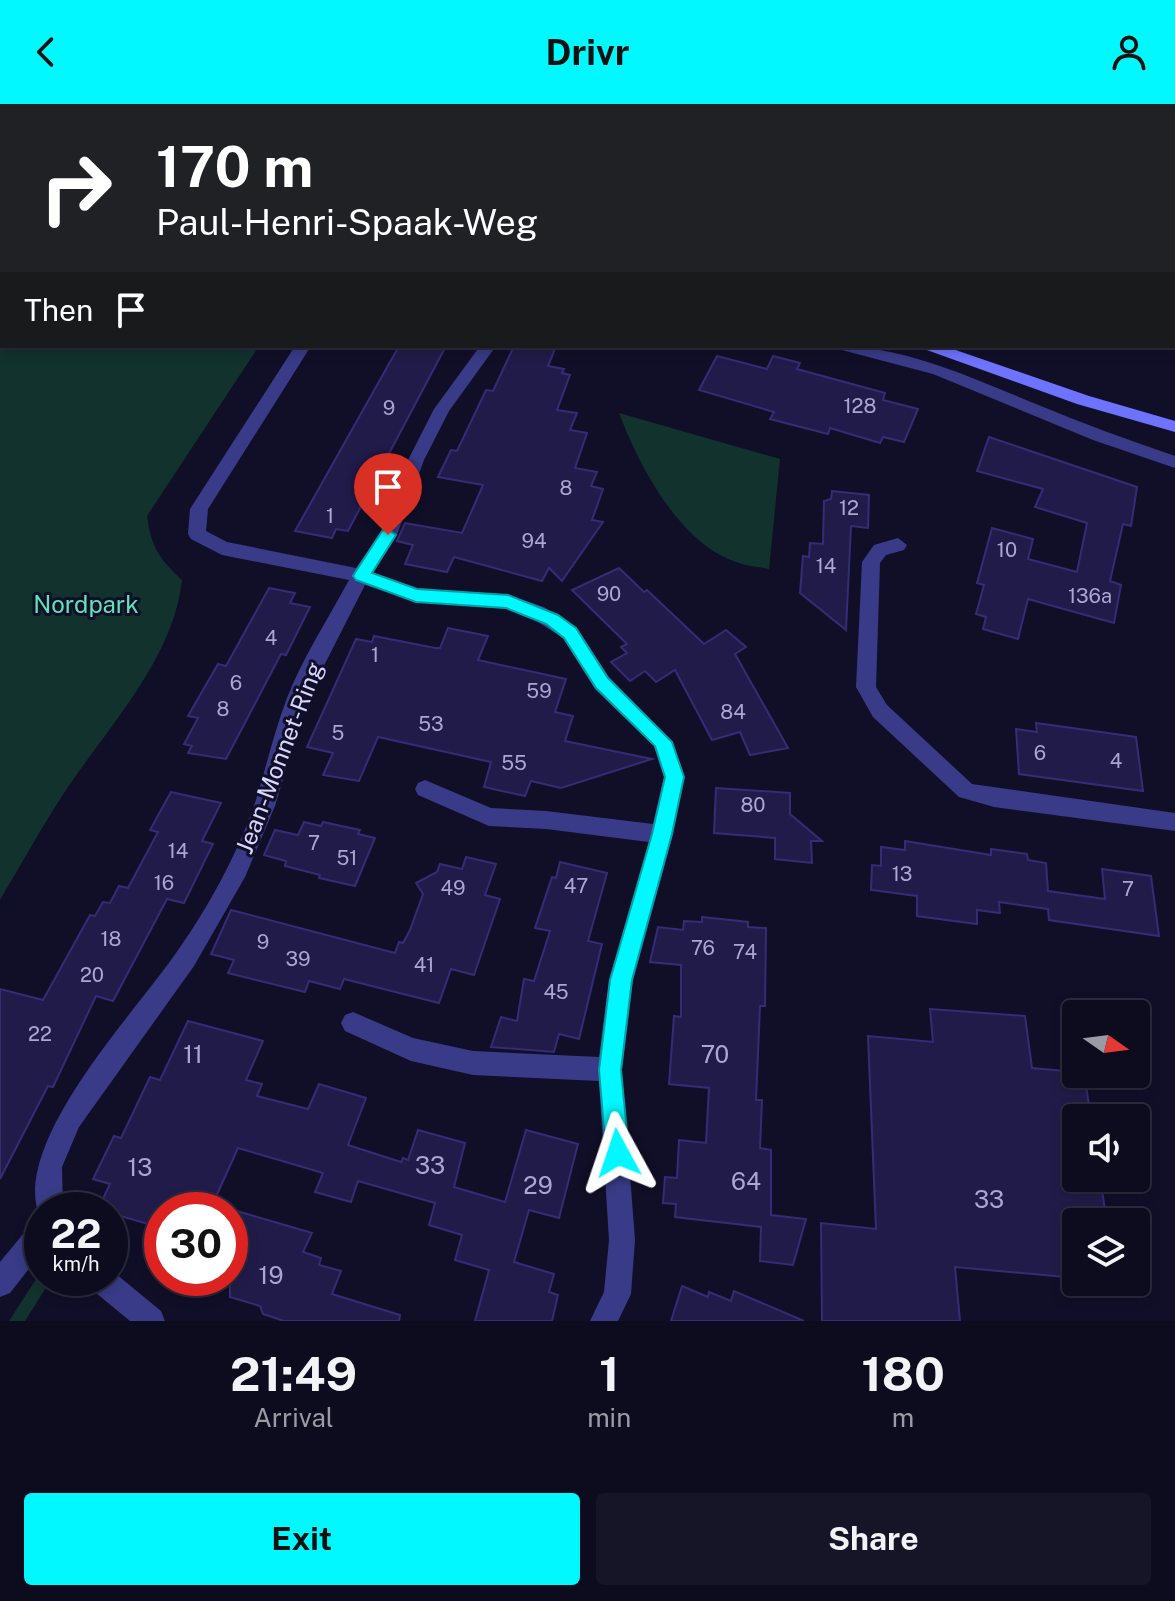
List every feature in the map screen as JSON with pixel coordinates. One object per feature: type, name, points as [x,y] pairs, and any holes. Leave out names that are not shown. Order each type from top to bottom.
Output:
[{"type":"street","points":[[302,348],[199,509],[197,534],[222,548],[361,576],[416,595],[508,602],[552,619],[570,633],[602,683],[663,742],[674,777],[662,834],[621,980],[610,1070],[622,1240],[617,1294],[604,1321]]},
{"type":"street","name":"Jean-Monnet-Ring","points":[[50,1192],[49,1167],[70,1118],[186,958],[237,870],[264,806],[297,699],[361,576],[388,535],[416,460],[442,409],[487,348]]},
{"type":"street","points":[[851,348],[938,370],[1099,436],[1175,462]]},
{"type":"street","points":[[935,348],[1083,400],[1175,427]]},
{"type":"street","points":[[898,545],[880,550],[871,562],[866,687],[880,711],[966,791],[994,798],[1175,822]]},
{"type":"street","points":[[425,789],[489,817],[546,820],[662,834]]},
{"type":"street","points":[[353,1023],[411,1049],[473,1063],[610,1070]]},
{"type":"street","points":[[0,1283],[24,1253]]},
{"type":"street","points":[[121,1296],[151,1321]]},
{"type":"green space","name":"Nordpark","points":[[0,348],[258,348],[147,516],[157,551],[182,580],[177,608],[167,635],[139,688],[61,798],[0,900]]},
{"type":"green space","points":[[619,413],[780,459],[769,569],[739,563],[718,554],[680,522],[650,479]]},
{"type":"green space","points":[[25,1296],[41,1296],[25,1321],[9,1321]]},
{"type":"building","points":[[398,348],[445,348],[348,531],[336,529],[332,538],[295,531]]},
{"type":"building","points":[[513,348],[555,349],[548,366],[564,369],[562,373],[570,375],[557,410],[577,413],[570,430],[587,433],[575,468],[597,472],[591,486],[603,489],[592,520],[603,522],[562,581],[549,568],[542,581],[454,557],[447,572],[405,564],[413,545],[397,541],[405,523],[462,533],[483,485],[438,477],[451,450],[457,451],[486,390],[493,391]]},
{"type":"building","points":[[717,356],[767,369],[773,356],[800,363],[797,369],[885,393],[883,400],[918,409],[904,442],[883,437],[880,443],[830,428],[828,434],[770,419],[774,412],[699,390]]},
{"type":"building","points":[[989,437],[1137,487],[1131,526],[1123,524],[1110,581],[1121,585],[1114,623],[1028,599],[1018,639],[983,629],[986,617],[976,614],[984,585],[977,583],[992,528],[1033,539],[1028,559],[1077,572],[1087,523],[1035,507],[1043,489],[977,471]]},
{"type":"building","points":[[832,491],[869,495],[868,528],[851,526],[846,630],[800,593],[803,556],[809,557],[810,543],[823,544],[824,501],[831,499]]},
{"type":"building","points":[[619,568],[704,644],[726,630],[746,647],[735,654],[788,748],[750,755],[740,732],[712,740],[675,670],[656,682],[645,671],[630,681],[611,662],[627,653],[621,647],[627,644],[572,590]]},
{"type":"building","points":[[269,588],[295,593],[290,603],[310,607],[286,655],[281,654],[226,759],[188,753],[192,746],[184,744],[198,718],[188,716],[218,664],[226,666]]},
{"type":"building","points":[[448,628],[488,636],[478,660],[566,679],[555,712],[573,716],[565,741],[652,759],[561,788],[531,781],[525,796],[484,787],[491,762],[378,737],[359,781],[323,775],[333,753],[307,747],[356,639],[372,642],[374,636],[440,648]]},
{"type":"building","points":[[1036,723],[1136,737],[1143,791],[1019,774],[1016,729],[1037,732]]},
{"type":"building","points":[[716,788],[790,793],[790,814],[822,841],[811,841],[812,863],[775,859],[775,838],[714,833]]},
{"type":"building","points":[[171,792],[221,803],[202,841],[213,844],[184,903],[167,899],[113,1001],[96,996],[53,1087],[48,1086],[0,1179],[0,989],[43,1000],[90,915],[95,916],[103,902],[110,903],[119,886],[128,888],[158,832],[150,830]]},
{"type":"building","points":[[304,822],[321,826],[323,822],[360,830],[358,834],[375,838],[355,886],[319,878],[320,875],[285,866],[286,861],[264,855],[275,830],[298,835]]},
{"type":"building","points":[[905,841],[991,855],[991,849],[1027,854],[1028,860],[1046,863],[1048,891],[1105,899],[1102,869],[1151,876],[1159,936],[1049,920],[1048,909],[999,902],[1000,913],[977,910],[977,924],[917,916],[917,896],[871,890],[872,865],[881,866],[881,847],[905,850]]},
{"type":"building","points":[[466,857],[496,864],[485,895],[500,899],[474,975],[451,969],[439,1003],[344,979],[340,989],[309,981],[305,992],[228,973],[234,960],[211,954],[231,910],[395,953],[399,942],[403,943],[410,930],[423,894],[416,883],[437,872],[440,864],[462,869]]},
{"type":"building","points":[[560,862],[607,873],[588,941],[602,944],[579,1039],[559,1034],[554,1052],[491,1047],[501,1017],[517,1021],[524,979],[534,981],[550,931],[535,928]]},
{"type":"building","points":[[702,917],[748,922],[748,927],[766,928],[765,1006],[760,1006],[756,1100],[762,1100],[760,1148],[771,1150],[771,1215],[806,1219],[793,1265],[760,1261],[761,1227],[675,1217],[676,1204],[663,1203],[665,1177],[677,1178],[679,1140],[706,1143],[709,1088],[669,1084],[674,1016],[681,1017],[681,965],[650,962],[658,927],[683,930],[684,921],[702,922]]},
{"type":"building","points":[[930,1009],[1025,1016],[1032,1068],[1062,1071],[1062,1088],[1086,1088],[1089,1104],[1062,1104],[1062,1192],[1102,1192],[1105,1208],[1062,1208],[1062,1277],[955,1267],[960,1321],[822,1321],[821,1223],[876,1229],[868,1036],[933,1042]]},
{"type":"building","points":[[188,1021],[263,1041],[246,1080],[262,1084],[257,1096],[308,1109],[319,1084],[366,1098],[348,1145],[401,1162],[403,1158],[408,1160],[418,1130],[465,1143],[454,1187],[505,1202],[526,1130],[578,1144],[559,1218],[529,1210],[514,1262],[554,1274],[549,1292],[558,1295],[552,1321],[475,1321],[489,1270],[455,1260],[462,1235],[429,1225],[435,1203],[358,1181],[351,1202],[315,1192],[323,1173],[238,1148],[218,1192],[144,1192],[144,1223],[128,1218],[128,1192],[106,1192],[110,1184],[93,1179],[114,1136],[121,1138],[150,1077],[160,1080]]},
{"type":"building","points":[[248,1214],[312,1233],[303,1252],[321,1258],[319,1265],[341,1271],[332,1294],[400,1315],[399,1321],[284,1321],[263,1314],[260,1306],[230,1297],[248,1296]]},
{"type":"building","points":[[682,1286],[708,1297],[709,1292],[731,1301],[734,1291],[804,1321],[671,1321]]},
{"type":"route","points":[[388,535],[361,576],[416,595],[508,602],[552,619],[570,633],[602,683],[663,742],[674,777],[662,834],[621,980],[610,1070],[618,1153]]}]
